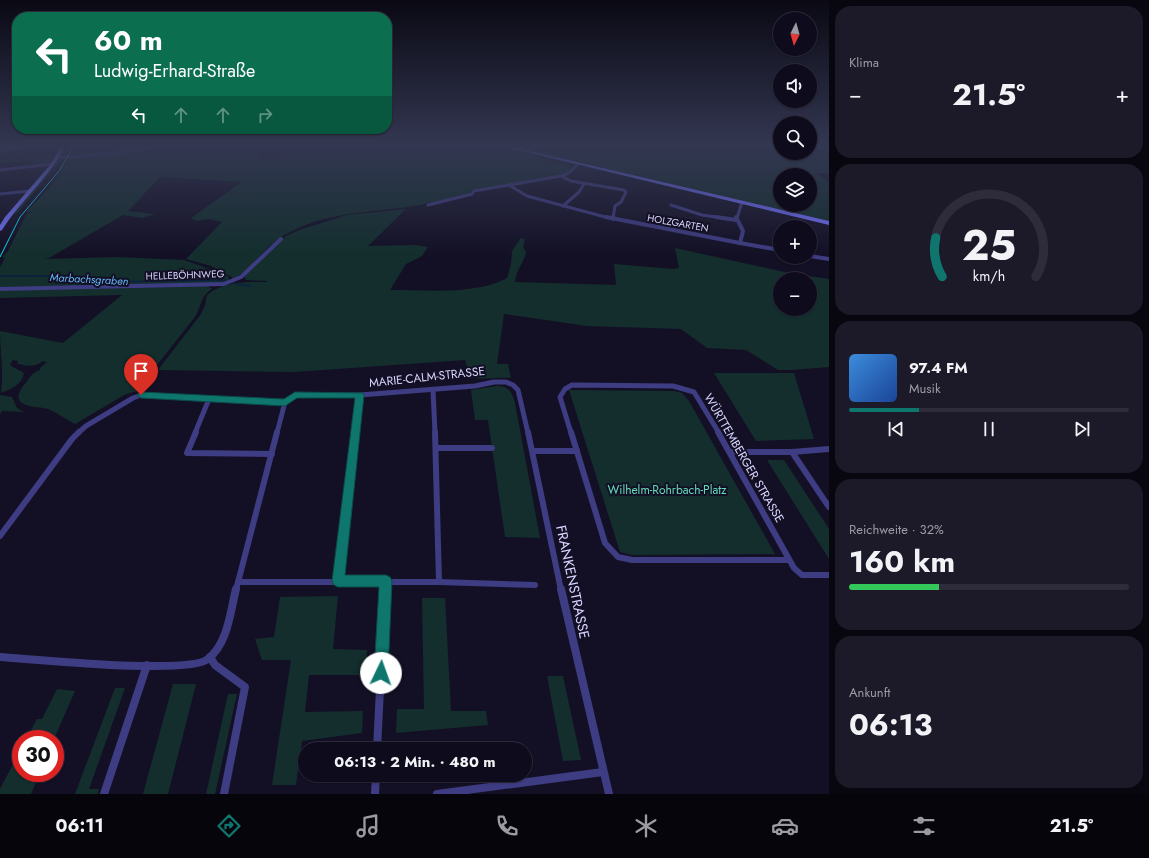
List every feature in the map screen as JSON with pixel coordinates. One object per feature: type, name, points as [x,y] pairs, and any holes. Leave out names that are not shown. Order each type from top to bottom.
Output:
[{"type":"main road","points":[[0,229],[2,222],[37,182]]},
{"type":"main road","points":[[656,182],[829,223]]},
{"type":"street","points":[[428,205],[472,194],[474,191],[526,182]]},
{"type":"street","points":[[576,182],[624,190],[626,192],[621,202],[615,206],[613,219]]},
{"type":"street","points":[[563,206],[579,192],[584,184]]},
{"type":"street","name":"HOLZGARTEN","points":[[509,185],[520,193],[613,219],[773,249]]},
{"type":"street","points":[[0,194],[29,191]]},
{"type":"street","points":[[740,243],[743,231],[736,220],[736,217],[742,202]]},
{"type":"street","name":"HOLZGARTEN","points":[[671,205],[702,214],[736,220]]},
{"type":"street","name":"HELLEBÖHNWEG","points":[[0,289],[224,284],[241,277],[281,239]]},
{"type":"street","points":[[817,258],[829,259]]},
{"type":"street","name":"MARIE-CALM-STRASSE","points":[[0,536],[72,439],[86,426],[133,398],[141,395],[285,402],[295,395],[360,395],[433,390],[475,386],[494,382],[506,382]]},
{"type":"street","name":"FRANKENSTRASSE","points":[[506,382],[513,385],[518,390],[533,451],[562,595],[609,794]]},
{"type":"street","name":"WÜRTTEMBERGER STRASSE","points":[[576,452],[560,397],[564,389],[572,385],[673,386],[694,392],[730,452],[788,560],[802,575],[829,575]]},
{"type":"street","points":[[433,390],[439,582]]},
{"type":"street","points":[[338,581],[360,395]]},
{"type":"street","points":[[209,399],[187,453],[272,454]]},
{"type":"street","points":[[0,657],[62,661],[91,665],[182,665],[202,662],[210,657],[222,642],[285,402]]},
{"type":"street","points":[[436,448],[492,448]]},
{"type":"street","points":[[730,452],[792,452],[829,449]]},
{"type":"street","points":[[533,451],[576,452],[605,543],[618,557],[632,560],[788,560]]},
{"type":"street","points":[[792,452],[829,507]]},
{"type":"street","points":[[377,742],[386,581]]},
{"type":"street","points":[[238,582],[386,581],[535,585]]},
{"type":"street","points":[[210,657],[215,665],[245,688],[224,794]]},
{"type":"street","points":[[104,794],[147,665]]},
{"type":"street","points":[[437,794],[603,772]]},
{"type":"street","points":[[375,794],[376,782]]},
{"type":"green space","points":[[39,182],[43,182],[17,213],[12,214]]},
{"type":"green space","points":[[54,182],[155,182],[128,211],[155,214],[143,218],[123,215],[49,258],[44,259],[117,257],[184,260],[224,274],[228,276],[230,280],[224,283],[0,288],[0,267],[5,258],[2,257],[8,251],[27,213],[33,212],[26,212]]},
{"type":"green space","points":[[242,182],[517,182],[473,190],[469,193],[432,203],[428,202],[429,203],[336,216],[300,227],[277,240],[233,280],[232,277],[211,266],[186,259],[222,222],[209,219],[196,221],[191,218]]},
{"type":"green space","points":[[664,182],[773,182],[773,208]]},
{"type":"green space","points":[[817,182],[829,182],[829,221],[791,212],[817,212]]},
{"type":"green space","points":[[406,209],[368,246],[416,245],[428,247],[422,256],[406,264],[390,290],[434,291],[466,289],[495,283],[507,278],[511,264],[512,251],[521,238],[525,239],[523,246],[526,253],[515,282],[616,285],[614,264],[674,269],[679,268],[675,248],[785,272],[773,272],[773,316],[817,316],[817,277],[829,279],[829,367],[778,370],[746,350],[707,348],[681,329],[587,326],[504,314],[497,364],[508,364],[511,378],[484,379],[470,376],[465,360],[294,372],[158,370],[201,314],[207,295],[220,287],[235,283],[267,282],[246,280],[244,276],[286,236],[299,230],[347,215]]},
{"type":"green space","points":[[206,285],[212,289],[203,298],[195,317],[153,370],[142,390],[126,394],[75,424],[48,409],[31,406],[21,402],[19,393],[24,385],[33,374],[40,370],[40,368],[47,362],[43,361],[27,366],[13,360],[10,364],[11,366],[24,373],[23,377],[16,386],[1,393],[2,370],[0,331],[63,343],[122,295],[0,298],[0,290]]},
{"type":"green space","points":[[714,373],[794,373],[814,439],[756,441]]},
{"type":"green space","points":[[496,386],[507,388],[513,396],[540,538],[505,537],[488,420],[475,420],[471,390]]},
{"type":"green space","name":"Wilhelm-Rohrbach-Platz","points":[[569,390],[674,391],[682,393],[689,401],[775,554],[632,555],[620,552]]},
{"type":"green space","points":[[0,395],[12,397],[17,408],[24,412],[2,411],[0,415]]},
{"type":"green space","points":[[767,460],[784,460],[829,529],[829,559]]},
{"type":"green space","points":[[338,596],[333,649],[367,650],[366,675],[309,675],[305,712],[363,711],[362,733],[298,742],[298,770],[296,785],[272,785],[291,660],[262,660],[255,639],[274,637],[280,597]]},
{"type":"green space","points":[[422,598],[445,598],[451,711],[486,711],[488,725],[396,733],[397,709],[424,709]]},
{"type":"green space","points":[[547,676],[563,676],[581,760],[563,761]]},
{"type":"green space","points":[[173,684],[196,684],[168,794],[143,794]]},
{"type":"green space","points":[[115,688],[125,688],[89,789],[99,789],[98,794],[75,794]]},
{"type":"green space","points":[[57,689],[75,691],[58,730],[31,730],[37,719],[42,719]]},
{"type":"green space","points":[[228,694],[237,694],[215,794],[206,794]]},
{"type":"green space","points":[[12,766],[12,782],[36,782],[31,794],[0,794],[0,789]]},
{"type":"waterway","name":"Marbachsgraben","points":[[0,276],[73,276],[102,282],[226,280]]},
{"type":"waterway","name":"Marbachsgraben","points":[[236,284],[250,286]]},
{"type":"tram line","points":[[0,257],[20,217],[50,182]]},
{"type":"route","points":[[141,395],[285,402],[295,395],[360,395],[338,581],[386,581],[381,673]]}]
